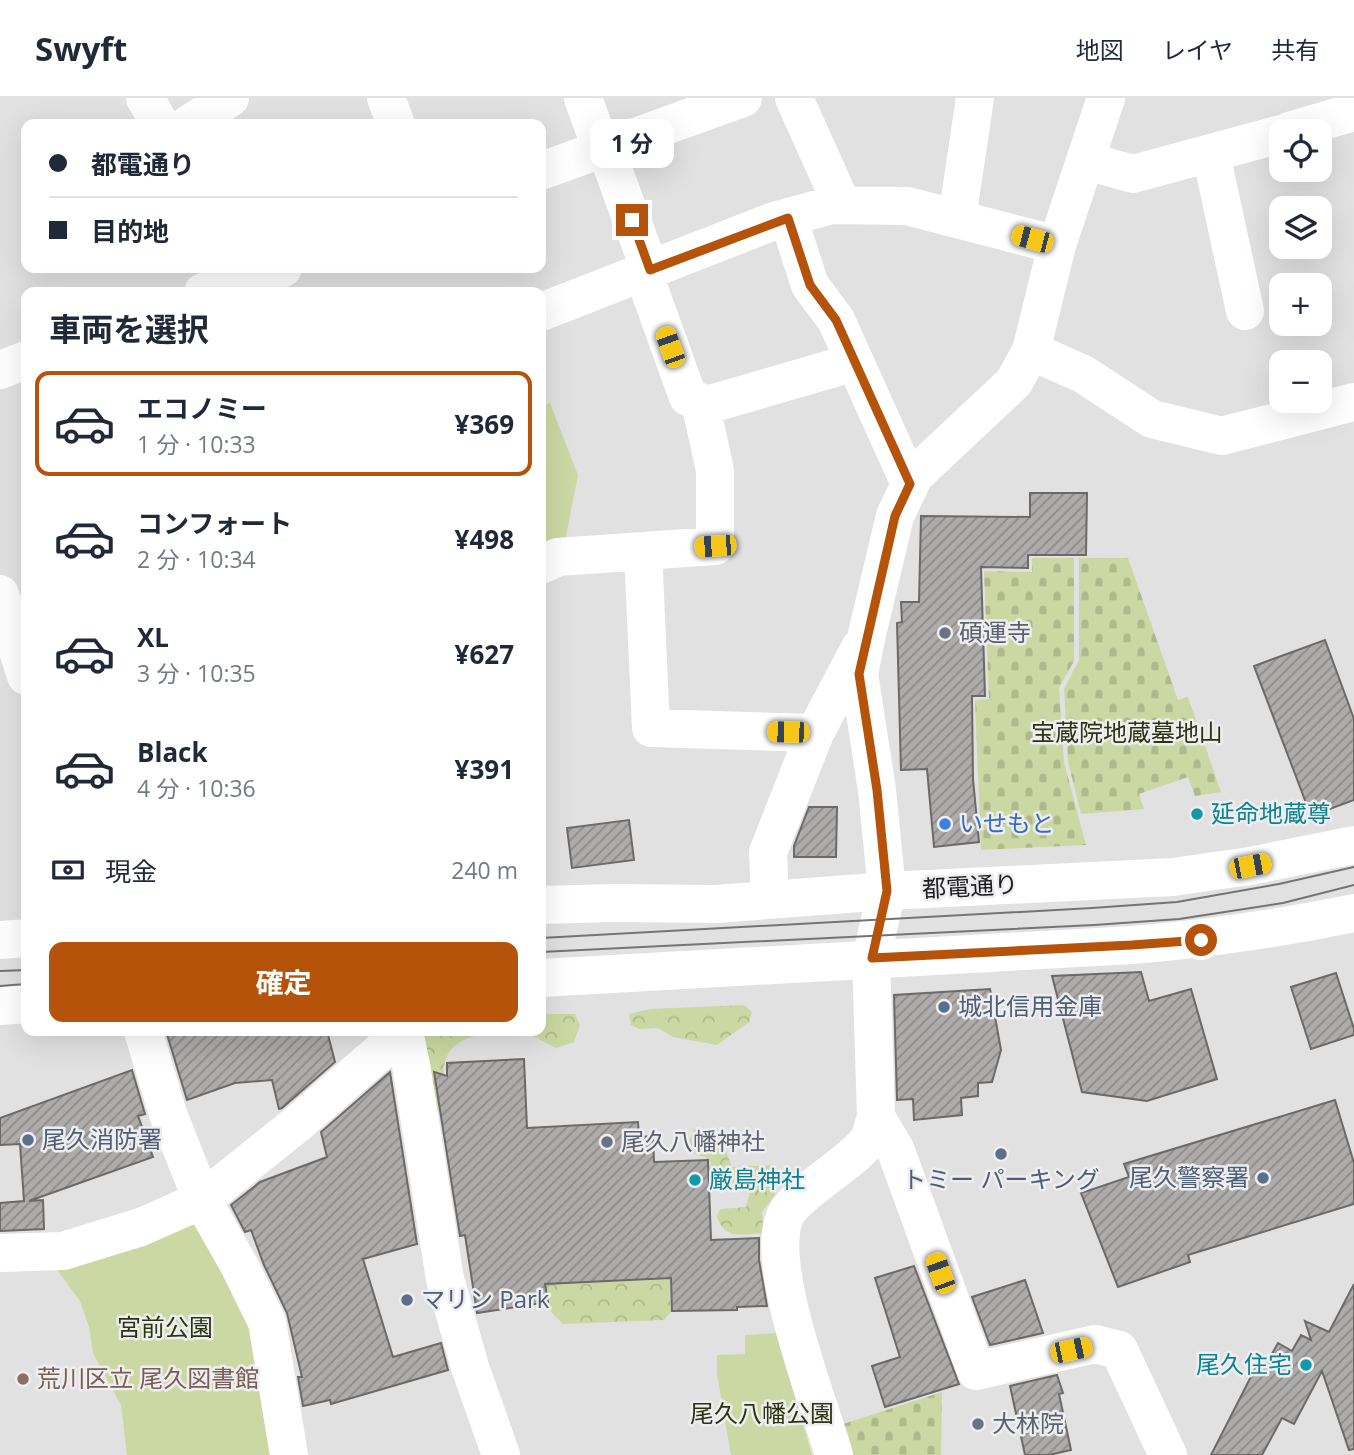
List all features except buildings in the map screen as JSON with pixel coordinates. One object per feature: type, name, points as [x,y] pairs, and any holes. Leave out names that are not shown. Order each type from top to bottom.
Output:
[{"type":"street","points":[[145,98],[157,119]]},
{"type":"street","points":[[197,119],[230,98]]},
{"type":"street","points":[[386,98],[394,119]]},
{"type":"street","points":[[583,98],[647,271],[688,397],[707,405],[855,362]]},
{"type":"street","points":[[546,169],[603,148],[667,111],[743,98]]},
{"type":"street","points":[[794,98],[842,205]]},
{"type":"street","points":[[957,219],[975,98]]},
{"type":"street","points":[[834,1455],[792,1322],[784,1283],[781,1236],[788,1210],[868,1140],[876,1117],[872,958],[887,891],[877,790],[859,674],[867,634],[895,516],[914,476],[1014,382],[1031,351],[1057,245],[1106,98]]},
{"type":"street","points":[[1330,119],[1354,112]]},
{"type":"street","points":[[1086,161],[1133,174],[1269,137]]},
{"type":"street","points":[[1211,154],[1245,311]]},
{"type":"street","points":[[546,310],[788,218],[832,205],[907,206],[1057,245]]},
{"type":"street","points":[[788,218],[810,285],[836,320],[910,484]]},
{"type":"street","points":[[219,285],[242,284],[271,273]]},
{"type":"street","points":[[1031,351],[1083,374],[1152,419],[1222,436],[1354,402]]},
{"type":"street","points":[[0,370],[21,362]]},
{"type":"street","points":[[546,563],[558,557],[715,546],[715,470],[700,402]]},
{"type":"street","points":[[643,551],[651,728],[815,733]]},
{"type":"street","points":[[0,594],[21,660]]},
{"type":"street","points":[[770,900],[768,852],[815,733],[867,634]]},
{"type":"street","name":"都電通り","points":[[546,905],[717,904],[887,891],[1173,877],[1250,866],[1354,845]]},
{"type":"street","points":[[546,978],[1201,940],[1354,913]]},
{"type":"street","points":[[0,940],[21,938]]},
{"type":"street","points":[[0,1006],[21,1004]]},
{"type":"street","points":[[145,1036],[168,1114],[202,1200],[267,1322],[289,1455]]},
{"type":"street","points":[[0,1253],[63,1251],[141,1227],[202,1200],[297,1124],[398,1036]]},
{"type":"street","points":[[405,1036],[445,1279],[470,1367],[501,1455]]},
{"type":"street","points":[[876,1117],[896,1151],[976,1371],[1095,1344],[1119,1350],[1168,1455]]},
{"type":"green space","points":[[550,403],[578,475],[566,537],[546,545],[546,404]]},
{"type":"green space","points":[[1032,558],[1074,558],[1074,661],[1059,688],[1064,762],[1086,845],[981,850],[975,700],[989,699],[984,571],[1032,572]]},
{"type":"green space","name":"宝蔵院地蔵墓地山","points":[[1079,558],[1128,558],[1178,700],[1188,697],[1221,792],[1195,796],[1188,777],[1139,794],[1144,809],[1081,814],[1068,762],[1064,689],[1079,660]]},
{"type":"green space","points":[[744,1005],[752,1012],[749,1022],[717,1045],[673,1037],[658,1028],[639,1029],[631,1025],[629,1014],[650,1009]]},
{"type":"green space","points":[[546,1014],[575,1014],[580,1025],[574,1042],[556,1048],[533,1036],[546,1036]]},
{"type":"green space","points":[[417,1036],[475,1036],[461,1041],[447,1056],[444,1067],[445,1111],[435,1114]]},
{"type":"green space","points":[[694,1129],[714,1131],[724,1146],[732,1167],[774,1165],[775,1195],[762,1212],[764,1233],[730,1233],[721,1225],[717,1217],[720,1209],[746,1207],[750,1191],[741,1183],[716,1184],[711,1162],[694,1154],[688,1144]]},
{"type":"green space","points":[[639,1202],[673,1282],[670,1282],[671,1312],[664,1320],[563,1324],[549,1310],[538,1228],[579,1217],[582,1283],[642,1280]]},
{"type":"green space","name":"宮前公園","points":[[196,1222],[249,1327],[274,1455],[127,1455],[121,1405],[93,1353],[89,1327],[80,1301],[55,1267]]},
{"type":"green space","name":"尾久八幡公園","points":[[776,1333],[812,1455],[731,1455],[717,1374],[717,1355],[745,1354],[745,1335]]},
{"type":"green space","points":[[942,1392],[941,1455],[849,1455],[840,1425]]},
{"type":"tram line","points":[[546,938],[1177,902],[1279,884],[1354,867]]},
{"type":"tram line","points":[[546,952],[1179,919],[1283,903],[1354,885]]},
{"type":"tram line","points":[[0,971],[21,970]]},
{"type":"tram line","points":[[0,986],[21,984]]},
{"type":"place","name":"碩運寺","points":[[945,633]]},
{"type":"place","name":"延命地蔵尊","points":[[1197,814]]},
{"type":"place","name":"いせもと","points":[[945,824]]},
{"type":"place","name":"城北信用金庫","points":[[944,1007]]},
{"type":"place","name":"尾久消防署","points":[[28,1140]]},
{"type":"place","name":"尾久八幡神社","points":[[607,1142]]},
{"type":"place","name":"トミー パーキング","points":[[1001,1154]]},
{"type":"place","name":"尾久警察署","points":[[1263,1178]]},
{"type":"place","name":"厳島神社","points":[[695,1180]]},
{"type":"place","name":"マリン Park","points":[[407,1300]]},
{"type":"place","name":"尾久住宅","points":[[1306,1365]]},
{"type":"place","name":"荒川区立 尾久図書館","points":[[23,1379]]},
{"type":"place","name":"大林院","points":[[978,1424]]},
{"type":"route","points":[[632,220],[650,270],[774,221],[788,218],[810,285],[836,320],[910,484],[895,516],[859,674],[877,790],[887,891],[872,958],[1201,940]]}]
